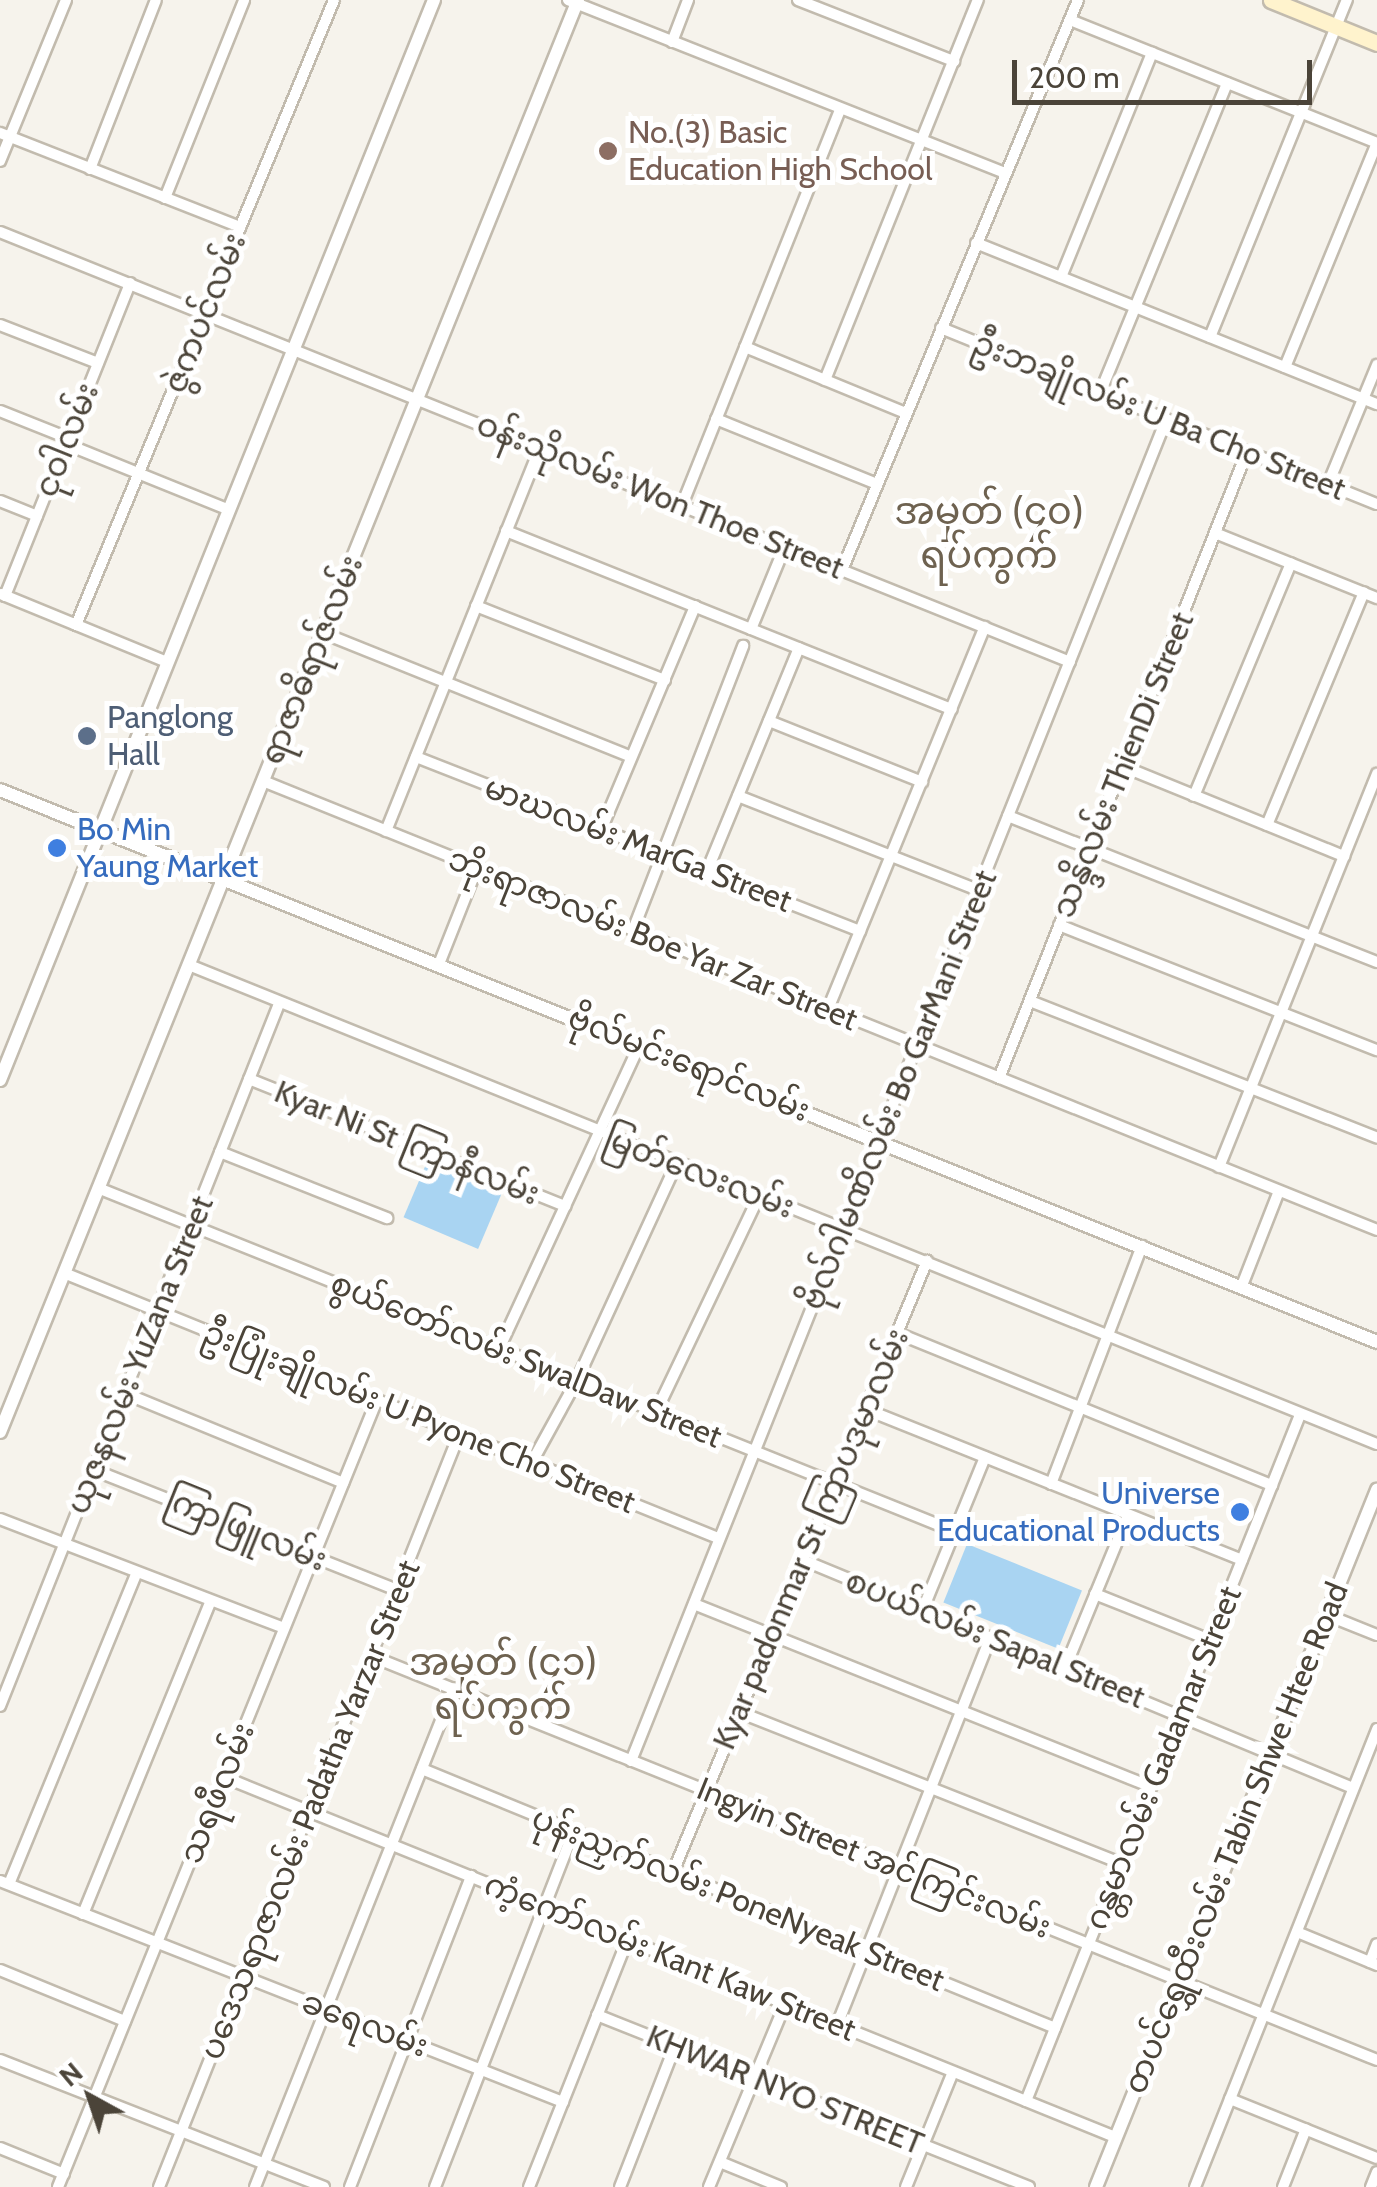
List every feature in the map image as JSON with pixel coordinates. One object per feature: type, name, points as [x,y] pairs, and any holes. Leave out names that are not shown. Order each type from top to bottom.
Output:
[{"type":"main road","points":[[1271,0],[1377,43]]},
{"type":"street","points":[[0,161],[5,135],[66,0]]},
{"type":"street","points":[[90,169],[156,0]]},
{"type":"street","points":[[165,198],[244,0]]},
{"type":"street","name":"ဇွဲကပင်လမ်း","points":[[76,625],[334,0]]},
{"type":"street","points":[[0,1080],[4,1058],[106,833],[166,662],[290,347],[434,0]]},
{"type":"street","points":[[672,42],[688,0]]},
{"type":"street","points":[[798,0],[954,61]]},
{"type":"street","points":[[825,380],[978,0]]},
{"type":"street","points":[[842,570],[1078,0]]},
{"type":"street","points":[[1210,337],[1348,0]]},
{"type":"street","points":[[574,1],[1006,173]]},
{"type":"street","name":"ရာဇာဓိရာဇ်လမ်း","points":[[0,1432],[189,965],[212,876],[263,781],[574,1]]},
{"type":"street","points":[[1070,20],[1377,143],[1285,367]]},
{"type":"street","points":[[1061,277],[1152,53]]},
{"type":"street","points":[[1100,392],[1227,83]]},
{"type":"street","points":[[682,505],[840,110]]},
{"type":"street","points":[[5,135],[240,227]]},
{"type":"street","name":"ဝန်းသိုလမ်း Won Thoe Street","points":[[0,232],[1070,662]]},
{"type":"street","points":[[976,243],[1377,404]]},
{"type":"street","name":"ငုဝါလမ်း","points":[[2,595],[130,283]]},
{"type":"street","points":[[0,325],[98,364]]},
{"type":"street","name":"ဦးဘချိုလမ်း U Ba Cho Street","points":[[941,328],[1377,504]]},
{"type":"street","points":[[745,347],[906,413]]},
{"type":"street","points":[[1328,484],[1377,365]]},
{"type":"street","points":[[0,412],[227,509]]},
{"type":"street","points":[[716,420],[878,484]]},
{"type":"street","name":"ဗိုလ်ဂါမဏိလမ်း Bo GarMani Street","points":[[631,1761],[1166,420]]},
{"type":"street","points":[[386,831],[540,447]]},
{"type":"street","name":"သန္ဒိလမ်း ThienDi Street","points":[[999,1078],[1247,452]]},
{"type":"street","points":[[0,501],[37,516]]},
{"type":"street","points":[[506,531],[952,709]]},
{"type":"street","points":[[1215,533],[1377,598]]},
{"type":"street","points":[[751,629],[785,546]]},
{"type":"street","points":[[1194,796],[1290,563]]},
{"type":"street","points":[[1268,825],[1364,592]]},
{"type":"street","points":[[2,595],[166,662]]},
{"type":"street","points":[[476,606],[665,680]]},
{"type":"street","points":[[601,830],[695,606]]},
{"type":"street","points":[[828,1009],[985,628]]},
{"type":"street","points":[[322,633],[631,757]]},
{"type":"street","points":[[632,930],[743,646]]},
{"type":"street","points":[[708,871],[799,648]]},
{"type":"street","points":[[769,720],[922,782]]},
{"type":"street","name":"မာဃလမ်း MarGa Street","points":[[416,757],[860,931]]},
{"type":"street","points":[[1122,766],[1344,856]]},
{"type":"street","points":[[1220,1167],[1377,773]]},
{"type":"street","name":"ဘိုးရာဇာလမ်း Boe Yar Zar Street","points":[[263,781],[1376,1228]]},
{"type":"street","name":"ဗိုလ်မင်းရောင်လမ်း","points":[[0,790],[1377,1342]]},
{"type":"street","points":[[738,796],[978,890]]},
{"type":"street","points":[[1008,816],[1377,962]]},
{"type":"street","points":[[439,964],[477,868]]},
{"type":"street","points":[[1060,926],[1377,1050]]},
{"type":"street","name":"မြတ်လေးလမ်း","points":[[189,965],[676,1165],[927,1261],[1377,1444]]},
{"type":"street","points":[[1030,1001],[1377,1138]]},
{"type":"street","name":"ယုဇနလမ်း YuZana Street","points":[[1,1700],[279,1004]]},
{"type":"street","points":[[499,1349],[640,1044]]},
{"type":"street","name":"Kyar Ni St ကြာနီလမ်း","points":[[249,1080],[565,1206]]},
{"type":"street","points":[[220,1152],[387,1218]]},
{"type":"street","points":[[532,1462],[577,1380],[676,1165]]},
{"type":"street","name":"စွယ်တော်လမ်း SwalDaw Street","points":[[98,1188],[954,1531]]},
{"type":"street","points":[[1241,1288],[1280,1191]]},
{"type":"street","points":[[656,1412],[758,1198]]},
{"type":"street","points":[[1051,1484],[1142,1246]]},
{"type":"street","name":"Kyar padonmar St ကြာပဒုမာလမ်း","points":[[673,1872],[927,1261]]},
{"type":"street","name":"ဦးပြုံးချိုလမ်း U Pyone Cho Street","points":[[64,1273],[718,1538]]},
{"type":"street","points":[[897,1333],[1272,1485]]},
{"type":"street","points":[[124,1394],[343,1484]]},
{"type":"street","name":"သရဖီလမ်း","points":[[58,2187],[376,1400]]},
{"type":"street","points":[[866,1409],[1242,1560]]},
{"type":"street","name":"ဂန္တမာလမ်း Gadamar Street","points":[[1026,2101],[1300,1415]]},
{"type":"street","name":"ပဒေသရာဇာလမ်း Padatha Yarzar Street","points":[[159,2187],[460,1432]]},
{"type":"street","points":[[923,1609],[985,1457]]},
{"type":"street","name":"ကြာဖြူလမ်း","points":[[94,1470],[397,1590]]},
{"type":"street","name":"တပင်ရွှေထီးလမ်း Tabin Shwe Htee Road","points":[[1096,2187],[1377,1490]]},
{"type":"street","points":[[1065,1668],[1128,1514]]},
{"type":"street","points":[[0,1519],[210,1603],[284,1628]]},
{"type":"street","name":"စပယ်လမ်း Sapal Street","points":[[803,1560],[1353,1788]]},
{"type":"street","points":[[4,1883],[136,1574]]},
{"type":"street","points":[[1095,1594],[1210,1640]]},
{"type":"street","points":[[83,1914],[210,1603]]},
{"type":"street","points":[[694,1604],[1152,1787]]},
{"type":"street","points":[[1327,1615],[1377,1635]]},
{"type":"street","points":[[837,2025],[990,1637]]},
{"type":"street","name":"Ingyin Street အင်ကြင်းလမ်း","points":[[371,1656],[1377,2060]]},
{"type":"street","points":[[256,2187],[454,1688]]},
{"type":"street","points":[[740,1712],[1121,1863]]},
{"type":"street","points":[[1194,2187],[1377,1729]]},
{"type":"street","name":"ပုန်းညှက်လမ်း PoneNyeak Street","points":[[422,1769],[1055,2028]]},
{"type":"street","name":"ကံ့ကော်လမ်း Kant Kaw Street","points":[[224,1776],[1115,2138]]},
{"type":"street","points":[[435,2187],[574,1831]]},
{"type":"street","points":[[350,2187],[471,1876]]},
{"type":"street","name":"ခရေလမ်း","points":[[4,1883],[563,2102]]},
{"type":"street","points":[[1296,1932],[1373,1963],[1377,1944]]},
{"type":"street","points":[[530,2187],[627,1940]]},
{"type":"street","points":[[0,1970],[126,2021]]},
{"type":"street","points":[[709,2187],[786,2004]]},
{"type":"street","name":"KHWAR NYO STREET","points":[[597,2015],[1029,2187]]},
{"type":"street","points":[[620,2187],[675,2046]]},
{"type":"street","points":[[0,2060],[324,2187]]},
{"type":"street","points":[[906,2187],[953,2072]]},
{"type":"street","points":[[1230,2099],[1377,2158]]},
{"type":"street","points":[[1283,2187],[1306,2129]]},
{"type":"street","points":[[0,2148],[64,2174]]},
{"type":"street","points":[[720,2162],[780,2187]]},
{"type":"street","points":[[1371,2187],[1377,2172]]},
{"type":"street","points":[[990,2187],[995,2174]]},
{"type":"water","points":[[427,1162],[502,1194],[478,1249],[404,1217]]},
{"type":"water","points":[[967,1544],[1082,1590],[1058,1649],[943,1602]]},
{"type":"place","name":"No.(3) Basic Education High School","points":[[608,151]]},
{"type":"place","name":"Panglong Hall","points":[[87,736]]},
{"type":"place","name":"Bo Min Yaung Market","points":[[57,848]]},
{"type":"place","name":"Universe Educational Products","points":[[1240,1512]]},
{"type":"district","name":"အမှတ် (၄၀) ရပ်ကွက်","points":[[989,533]]},
{"type":"district","name":"အမှတ် (၄၁) ရပ်ကွက်","points":[[503,1684]]}]
